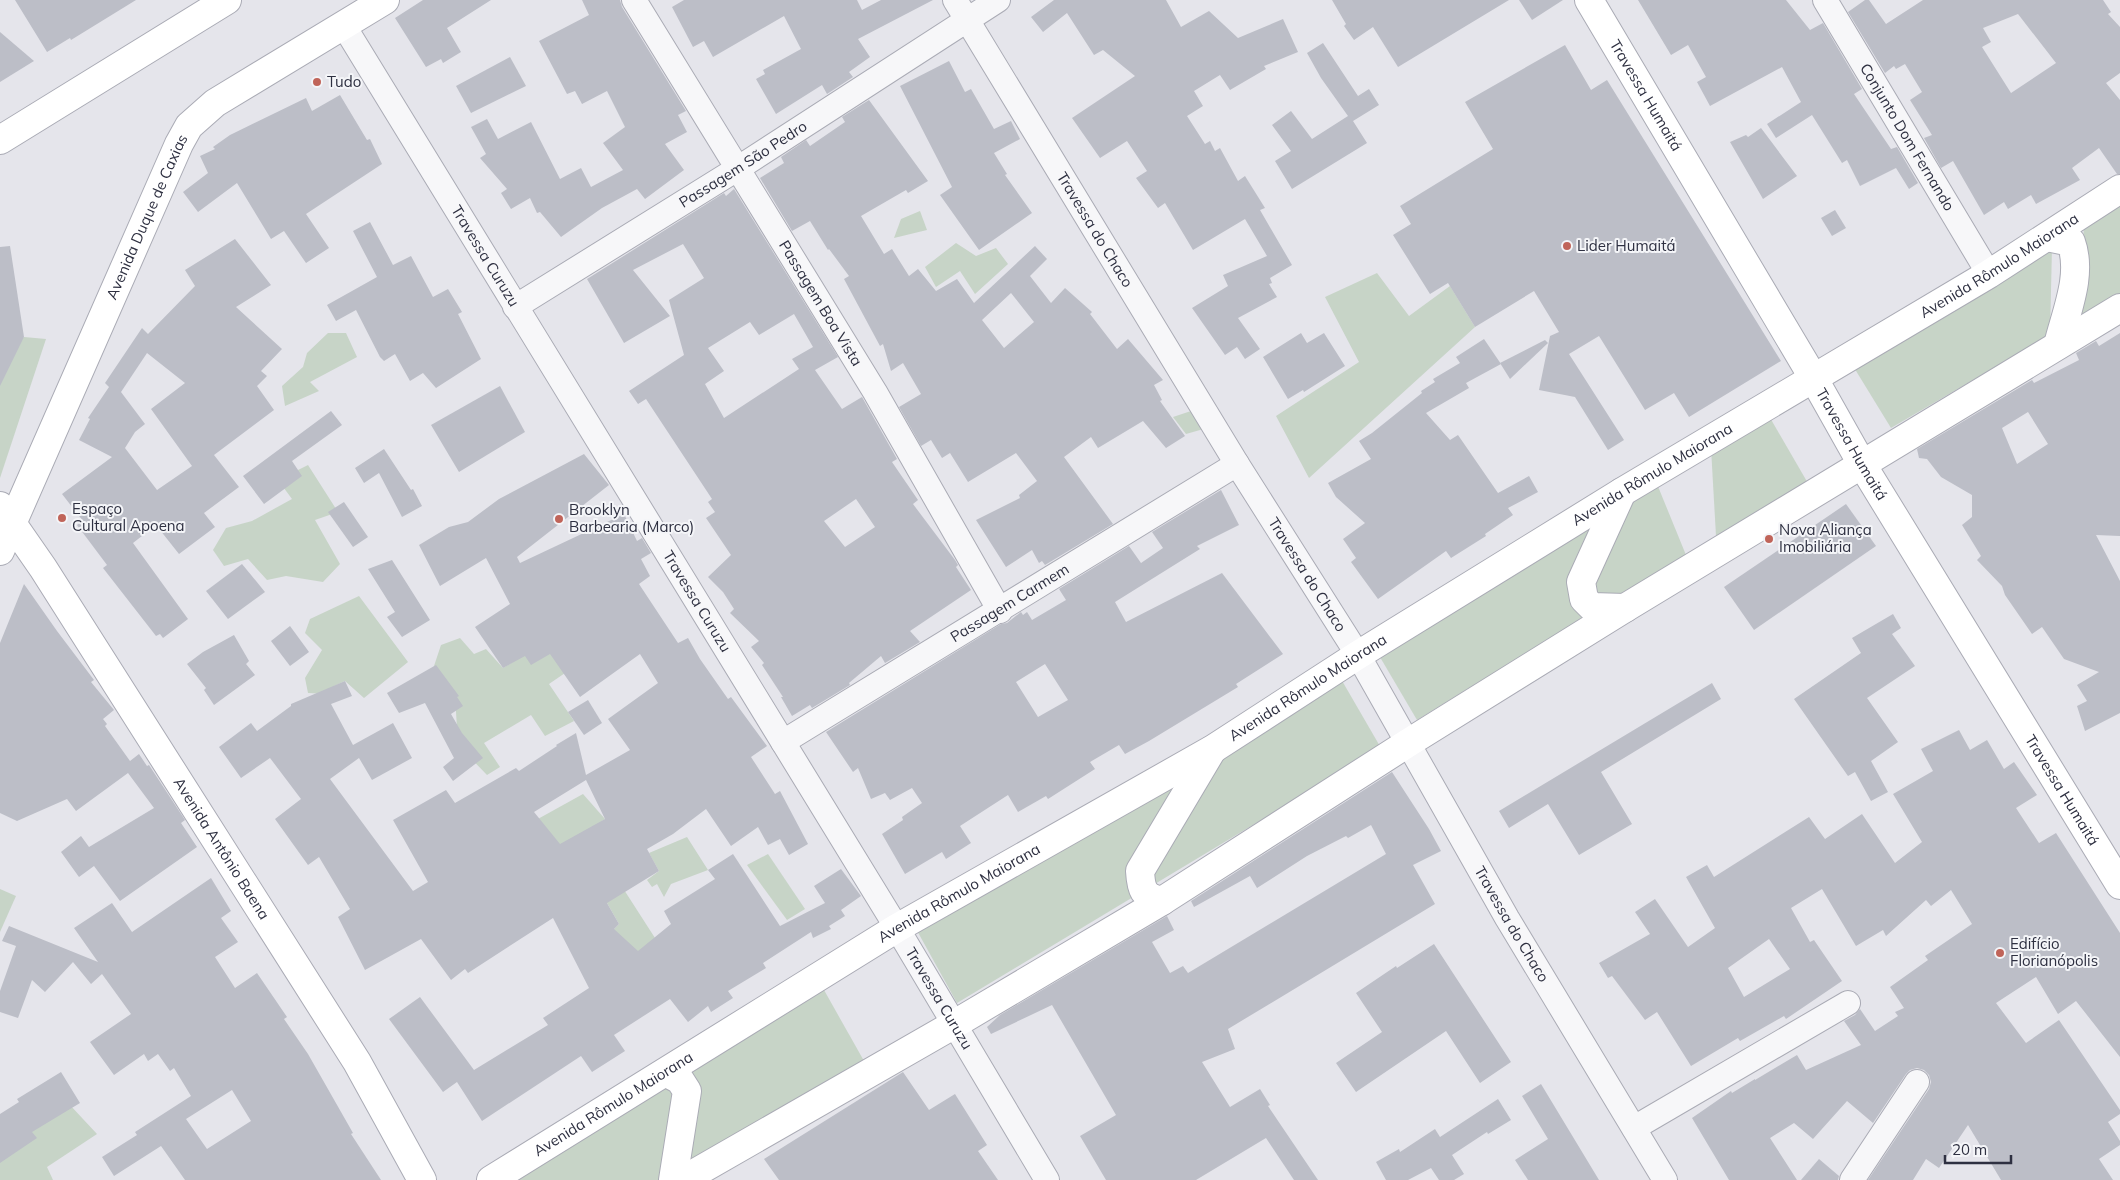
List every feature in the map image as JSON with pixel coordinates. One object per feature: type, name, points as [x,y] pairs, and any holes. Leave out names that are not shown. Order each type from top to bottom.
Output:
[{"type":"street","points":[[0,140],[226,0]]},
{"type":"street","name":"Avenida Duque de Caxias","points":[[3,534],[179,144],[189,126],[215,103],[385,0]]},
{"type":"street","name":"Passagem Boa Vista","points":[[634,0],[875,392],[1000,611]]},
{"type":"street","name":"Passagem São Pedro","points":[[516,307],[737,169],[961,10],[998,0]]},
{"type":"street","name":"Travessa Humaitá","points":[[1589,0],[1814,379],[1863,466],[2120,885]]},
{"type":"street","name":"Conjunto Dom Fernando","points":[[1825,0],[1989,274]]},
{"type":"street","name":"Travessa do Chaco","points":[[961,10],[1237,464],[1358,655],[1506,918],[1665,1180]]},
{"type":"street","name":"Travessa Curuzu","points":[[344,26],[897,928],[1047,1180]]},
{"type":"street","name":"Avenida Rômulo Maiorana","points":[[491,1180],[667,1073],[897,928],[1213,748],[1358,655],[1622,492],[1989,274],[2120,189]]},
{"type":"street","points":[[2047,237],[2071,242],[2076,255],[2075,280],[2058,345]]},
{"type":"street","points":[[683,1180],[953,1025],[1162,901],[1408,743],[1625,608],[1863,466],[2120,308]]},
{"type":"street","name":"Passagem Carmem","points":[[783,742],[1000,611],[1237,464]]},
{"type":"street","points":[[1622,492],[1581,582],[1584,599],[1592,607],[1625,608]]},
{"type":"street","name":"Avenida Antônio Baena","points":[[3,534],[357,1062],[422,1180]]},
{"type":"street","points":[[1162,901],[1152,899],[1141,887],[1140,871],[1213,748]]},
{"type":"street","points":[[1634,1128],[1848,1002]]},
{"type":"street","points":[[667,1073],[680,1080],[687,1090],[673,1180]]},
{"type":"street","points":[[1852,1180],[1918,1082]]},
{"type":"green space","points":[[2120,206],[2120,297],[2077,324],[2084,227]]},
{"type":"green space","points":[[920,211],[927,230],[894,238],[901,219]]},
{"type":"green space","points":[[956,243],[976,256],[996,248],[1008,264],[975,294],[960,271],[936,287],[925,267]]},
{"type":"green space","points":[[2052,247],[2050,335],[1891,428],[1853,366]]},
{"type":"green space","points":[[1377,273],[1409,316],[1450,286],[1475,327],[1309,478],[1276,416],[1359,362],[1325,297]]},
{"type":"green space","points":[[328,333],[346,333],[357,357],[310,382],[319,391],[285,406],[282,386],[303,367],[307,353]]},
{"type":"green space","points":[[24,337],[46,339],[0,478],[0,366]]},
{"type":"green space","points":[[1197,409],[1207,428],[1186,434],[1173,417]]},
{"type":"green space","points":[[1769,416],[1809,485],[1716,536],[1711,448]]},
{"type":"green space","points":[[308,465],[338,512],[315,520],[340,564],[323,582],[286,576],[267,580],[248,559],[224,566],[213,550],[226,528],[252,521],[292,499],[278,480]]},
{"type":"green space","points":[[1657,484],[1686,555],[1417,720],[1377,652]]},
{"type":"green space","points":[[359,596],[408,662],[364,698],[345,681],[334,686],[326,694],[308,693],[305,678],[322,650],[305,633],[310,619]]},
{"type":"green space","points":[[460,638],[474,654],[486,649],[503,668],[516,660],[508,645],[584,660],[549,684],[574,721],[545,736],[531,715],[484,743],[500,767],[487,775],[458,745],[455,695],[430,678],[441,645]]},
{"type":"green space","points":[[1341,679],[1381,748],[957,1003],[915,927]]},
{"type":"green space","points":[[583,794],[605,819],[546,860],[527,825]]},
{"type":"green space","points":[[687,837],[708,870],[671,884],[664,897],[657,884],[652,887],[647,880],[659,871],[649,853]]},
{"type":"green space","points":[[768,854],[805,909],[787,920],[747,865]]},
{"type":"green space","points":[[619,882],[655,938],[646,956],[608,935],[619,924],[602,894]]},
{"type":"green space","points":[[0,889],[16,896],[0,932]]},
{"type":"green space","points":[[824,990],[864,1061],[659,1180],[506,1180]]},
{"type":"green space","points":[[69,1104],[97,1134],[47,1167],[53,1180],[0,1180],[0,1144]]},
{"type":"building","points":[[15,0],[136,0],[71,40],[70,38],[47,52]]},
{"type":"building","points":[[423,0],[491,0],[447,28],[461,52],[443,63],[441,59],[426,67],[395,18]]},
{"type":"building","points":[[582,0],[620,0],[622,7],[686,111],[678,115],[687,132],[665,144],[684,170],[645,199],[637,189],[602,208],[561,237],[540,212],[537,213],[530,198],[511,209],[501,193],[507,189],[480,158],[486,154],[471,127],[487,119],[498,139],[531,122],[560,179],[581,168],[591,187],[623,170],[603,143],[625,127],[607,91],[582,104],[575,91],[567,94],[539,41],[589,15]]},
{"type":"building","points":[[684,0],[857,0],[862,10],[881,0],[933,0],[858,39],[870,57],[849,72],[853,77],[827,94],[822,85],[776,114],[756,79],[765,74],[763,70],[801,49],[784,16],[713,57],[704,41],[693,47],[672,7]]},
{"type":"building","points":[[1054,0],[1166,0],[1181,27],[1209,11],[1238,38],[1283,19],[1298,52],[1264,66],[1266,69],[1230,90],[1220,75],[1194,91],[1203,106],[1187,116],[1205,144],[1210,141],[1215,151],[1220,148],[1238,181],[1245,176],[1265,208],[1260,210],[1292,265],[1270,278],[1272,283],[1269,284],[1277,297],[1238,318],[1260,349],[1245,359],[1237,347],[1225,355],[1192,308],[1228,286],[1223,275],[1267,256],[1245,219],[1193,250],[1165,203],[1158,208],[1136,178],[1147,171],[1127,141],[1100,158],[1072,118],[1135,76],[1103,50],[1094,55],[1067,13],[1043,32],[1031,17]]},
{"type":"building","points":[[1332,0],[1509,0],[1398,67],[1373,27],[1354,40],[1344,26],[1346,24]]},
{"type":"building","points":[[1519,0],[1563,0],[1532,20]]},
{"type":"building","points":[[1638,0],[1786,0],[1810,30],[1823,23],[1862,89],[1854,94],[1891,149],[1897,147],[1918,183],[1909,189],[1896,168],[1860,186],[1847,160],[1842,163],[1812,115],[1776,138],[1767,124],[1801,102],[1782,67],[1710,106],[1697,82],[1706,77],[1688,45],[1671,55]]},
{"type":"building","points":[[1865,0],[1869,0],[1886,24],[1923,0],[2103,0],[2111,12],[2108,14],[2120,27],[2120,73],[2106,83],[2120,100],[2120,174],[2117,174],[2099,148],[2072,168],[2080,180],[2036,204],[2031,195],[2008,209],[2004,202],[1984,215],[1953,161],[1941,168],[1924,138],[1932,135],[1910,100],[1922,92],[1905,64],[1896,69],[1894,66],[1885,73],[1848,12]],"holes":[[[2018,14],[2056,63],[2011,93],[1982,47],[1991,42],[1983,28]]]},
{"type":"building","points":[[0,32],[34,61],[0,82]]},
{"type":"building","points":[[1323,43],[1358,96],[1369,89],[1379,105],[1353,121],[1367,143],[1292,189],[1275,161],[1291,151],[1272,125],[1291,111],[1312,139],[1348,116],[1321,78],[1307,53]]},
{"type":"building","name":"Lider Humaitá","points":[[1565,45],[1591,90],[1607,80],[1781,361],[1689,417],[1674,393],[1645,410],[1599,336],[1569,354],[1624,440],[1608,450],[1575,397],[1539,390],[1550,336],[1559,332],[1534,291],[1475,327],[1448,283],[1430,294],[1393,235],[1411,224],[1400,206],[1493,149],[1465,102]]},
{"type":"building","points":[[510,57],[526,86],[471,113],[456,86]]},
{"type":"building","points":[[949,61],[965,92],[971,89],[994,129],[1011,121],[1020,139],[994,153],[1007,174],[1005,175],[1032,213],[979,250],[940,195],[952,187],[900,86]]},
{"type":"building","points":[[340,95],[367,140],[370,139],[382,164],[306,214],[329,248],[306,263],[284,231],[271,239],[237,183],[198,212],[183,192],[208,173],[200,156],[215,149],[213,147],[230,135],[306,98],[312,111]]},
{"type":"building","points":[[869,100],[928,181],[908,193],[906,190],[861,216],[884,254],[892,249],[909,276],[918,269],[936,291],[957,279],[974,303],[1035,246],[1047,259],[1030,276],[1051,303],[1065,288],[1092,312],[1090,314],[1117,349],[1128,339],[1163,380],[1154,385],[1162,400],[1160,401],[1185,436],[1166,448],[1143,421],[1098,448],[1091,437],[1064,457],[1113,524],[1045,565],[1042,561],[1039,563],[1032,550],[1006,567],[976,520],[1020,498],[1019,495],[1037,481],[1016,453],[968,482],[950,453],[942,458],[931,440],[921,446],[899,407],[921,394],[903,363],[891,371],[883,344],[880,346],[844,279],[849,276],[828,250],[810,221],[792,231],[760,178],[784,163],[781,157],[806,140],[810,146],[845,122],[842,117]],"holes":[[[1011,293],[1034,322],[1004,348],[982,320]]]},
{"type":"building","points":[[1761,128],[1797,176],[1763,199],[1730,142],[1746,135],[1748,137]]},
{"type":"building","points":[[734,189],[838,357],[815,370],[842,409],[862,397],[897,459],[892,462],[918,500],[913,504],[955,560],[958,565],[956,567],[971,590],[910,631],[920,642],[885,663],[881,656],[849,683],[850,685],[812,708],[810,705],[792,716],[781,697],[783,697],[762,665],[764,663],[751,647],[759,641],[730,613],[734,609],[723,592],[708,577],[731,555],[706,518],[715,512],[708,502],[712,499],[646,399],[638,404],[629,391],[684,355],[669,300],[704,278],[683,244],[633,270],[670,316],[624,343],[587,279],[724,193],[726,196]],"holes":[[[794,314],[813,347],[792,359],[799,369],[724,418],[705,384],[724,371],[708,348],[750,322],[759,335]],[[856,499],[875,527],[845,547],[824,521]]]},
{"type":"building","points":[[1835,210],[1846,228],[1832,236],[1821,218]]},
{"type":"building","points":[[370,222],[393,265],[411,256],[433,297],[448,289],[462,312],[458,314],[481,359],[436,388],[423,373],[410,381],[395,354],[384,361],[380,357],[356,310],[336,321],[327,305],[377,277],[353,231]]},
{"type":"building","points":[[235,239],[271,285],[236,307],[282,349],[261,371],[267,376],[257,386],[274,410],[214,455],[239,487],[204,513],[215,527],[179,554],[156,525],[133,543],[188,619],[163,638],[160,634],[156,636],[103,568],[107,565],[77,525],[83,521],[62,494],[112,457],[79,440],[90,419],[88,418],[109,387],[105,383],[142,328],[148,334],[195,286],[185,270]],"holes":[[[147,353],[185,383],[151,409],[192,466],[157,490],[125,448],[135,432],[145,424],[121,392]]]},
{"type":"building","points":[[10,246],[24,337],[0,386],[0,247]]},
{"type":"building","points":[[1301,333],[1307,343],[1324,333],[1345,366],[1304,392],[1303,390],[1288,399],[1263,357]]},
{"type":"building","points":[[2120,333],[2120,536],[2096,535],[2120,581],[2120,713],[2085,731],[2077,706],[2087,701],[2077,685],[2099,672],[2064,659],[2042,627],[2032,634],[2005,595],[2002,586],[1977,560],[1981,556],[1962,525],[1972,517],[1972,495],[1941,477],[1927,459],[1919,458],[1917,449],[2032,380],[2034,383],[2079,360],[2076,353],[2096,341],[2099,346]],"holes":[[[2028,412],[2048,444],[2017,464],[2002,428]]]},
{"type":"building","points":[[1484,339],[1501,364],[1466,383],[1469,388],[1426,413],[1450,440],[1458,435],[1498,493],[1529,476],[1538,492],[1508,508],[1513,515],[1485,534],[1486,536],[1451,558],[1446,551],[1378,599],[1351,562],[1356,558],[1343,539],[1365,523],[1336,497],[1328,483],[1371,459],[1359,441],[1372,433],[1422,393],[1421,391],[1435,382],[1433,379],[1460,363],[1456,357]]},
{"type":"building","points":[[1545,340],[1548,343],[1510,379],[1500,363]]},
{"type":"building","points":[[500,386],[525,432],[459,472],[431,425]]},
{"type":"building","points":[[331,411],[342,425],[292,461],[302,476],[264,504],[243,476]]},
{"type":"building","points":[[384,449],[411,490],[413,489],[422,506],[402,517],[379,473],[364,483],[355,468]]},
{"type":"building","points":[[584,454],[609,485],[517,557],[520,563],[624,514],[637,541],[642,538],[651,553],[641,559],[650,576],[639,584],[678,643],[688,638],[728,699],[731,697],[767,746],[751,757],[775,794],[780,791],[808,844],[789,855],[780,839],[768,845],[758,827],[731,846],[706,809],[673,834],[647,849],[659,871],[607,903],[619,924],[614,929],[638,951],[671,924],[664,911],[715,879],[708,870],[733,854],[780,926],[825,903],[814,886],[841,869],[861,896],[841,910],[845,916],[829,926],[831,929],[813,938],[811,932],[763,963],[766,968],[728,991],[733,998],[711,1012],[708,1006],[688,1022],[670,999],[614,1035],[625,1051],[592,1072],[581,1056],[482,1121],[457,1082],[443,1092],[389,1019],[420,997],[474,1070],[548,1025],[543,1018],[589,988],[553,918],[468,973],[465,969],[451,980],[421,939],[365,970],[338,917],[350,909],[319,857],[308,865],[275,819],[301,799],[270,758],[241,778],[219,747],[251,723],[257,731],[291,706],[291,704],[345,681],[352,696],[331,704],[353,745],[393,723],[412,758],[372,780],[359,758],[330,779],[413,891],[428,882],[393,820],[446,790],[455,803],[516,768],[519,771],[576,733],[586,775],[630,750],[608,719],[658,683],[640,654],[580,697],[550,654],[531,665],[525,656],[503,668],[475,627],[510,604],[486,558],[440,586],[419,545],[449,527],[468,522],[499,499]],"holes":[[[586,780],[605,819],[560,844],[534,812]]]},
{"type":"building","points":[[1221,490],[1239,525],[1197,546],[1200,549],[1115,602],[1126,622],[1222,573],[1283,654],[1236,684],[1238,687],[1149,741],[1125,754],[1119,745],[1090,762],[1095,769],[1048,799],[1046,796],[1018,812],[1008,795],[960,826],[971,843],[946,859],[942,852],[905,874],[882,834],[903,820],[902,817],[922,803],[912,788],[890,800],[885,793],[871,799],[858,768],[853,772],[826,732],[1001,624],[1007,623],[1021,612],[1023,615],[1027,612],[1032,620],[1066,600],[1059,589],[1129,546],[1141,563],[1163,548],[1152,532]],"holes":[[[1045,664],[1068,700],[1038,717],[1016,682]]]},
{"type":"building","points":[[344,502],[368,537],[353,547],[328,512]]},
{"type":"building","points":[[1846,504],[1876,546],[1754,630],[1724,587]]},
{"type":"building","points":[[392,560],[430,620],[402,637],[387,617],[395,612],[368,569]]},
{"type":"building","points":[[242,564],[265,592],[228,619],[206,591]]},
{"type":"building","points":[[24,584],[94,680],[91,682],[114,710],[103,719],[107,724],[105,726],[130,761],[139,754],[147,766],[149,765],[185,820],[181,823],[197,847],[120,901],[94,866],[79,877],[61,852],[81,836],[89,847],[154,808],[128,773],[76,811],[67,799],[17,821],[0,813],[0,643]]},
{"type":"building","points":[[1893,614],[1901,628],[1892,634],[1915,666],[1867,698],[1898,742],[1871,761],[1888,792],[1871,801],[1855,772],[1848,776],[1794,699],[1861,653],[1852,638]]},
{"type":"building","points":[[290,626],[309,652],[290,666],[271,641]]},
{"type":"building","points":[[234,635],[249,661],[246,664],[255,675],[214,705],[204,690],[206,688],[187,664],[203,652]]},
{"type":"building","points":[[436,665],[459,696],[457,697],[463,706],[451,714],[462,733],[483,758],[453,781],[443,767],[454,758],[425,703],[399,713],[387,693]]},
{"type":"building","points":[[1712,683],[1721,699],[1601,772],[1632,824],[1579,855],[1548,804],[1509,828],[1499,811]]},
{"type":"building","points":[[588,700],[602,723],[584,735],[568,712]]},
{"type":"building","points":[[1959,730],[1970,750],[1987,740],[2004,769],[2014,762],[2037,795],[2016,808],[2039,843],[2056,833],[2120,933],[2120,1057],[2076,1001],[2058,1014],[2036,977],[1996,1003],[2026,1043],[2059,1020],[2120,1110],[2120,1114],[2108,1122],[2120,1141],[2120,1145],[2099,1159],[2113,1180],[2001,1180],[1968,1125],[1939,1168],[1926,1159],[1913,1180],[1868,1180],[1929,1089],[1931,1082],[1929,1075],[1924,1070],[1917,1068],[1910,1070],[1906,1074],[1873,1123],[1847,1101],[1813,1139],[1794,1123],[1770,1138],[1797,1180],[1729,1180],[1692,1118],[1731,1091],[1732,1093],[1797,1055],[1806,1070],[1861,1045],[1844,1021],[1855,1015],[1860,1009],[1875,1031],[1898,1016],[1895,1012],[1904,1008],[1890,987],[1928,960],[1925,956],[1972,924],[1951,890],[1931,906],[1926,900],[1886,936],[1883,930],[1856,946],[1822,889],[1791,908],[1810,942],[1814,940],[1842,981],[1786,1019],[1784,1016],[1740,1041],[1738,1038],[1691,1066],[1657,1012],[1645,1020],[1612,976],[1608,978],[1599,963],[1650,934],[1635,912],[1655,899],[1688,947],[1715,928],[1686,877],[1707,865],[1714,877],[1809,817],[1825,839],[1862,814],[1895,863],[1922,842],[1893,794],[1933,771],[1921,749]],"holes":[[[1769,939],[1790,969],[1744,997],[1728,968]]]},
{"type":"building","points":[[1392,772],[1441,851],[1413,865],[1435,904],[1228,1029],[1235,1049],[1202,1062],[1230,1107],[1260,1089],[1270,1105],[1268,1106],[1318,1180],[1294,1180],[1266,1138],[1196,1180],[1106,1180],[1080,1136],[1116,1115],[1052,1005],[991,1034],[987,1027],[1000,1015],[1167,916],[1174,930],[1152,942],[1170,973],[1183,966],[1188,973],[1386,854],[1371,825],[1348,838],[1346,836],[1307,856],[1257,888],[1250,876],[1194,907],[1191,901]]},
{"type":"building","points":[[211,878],[231,911],[221,918],[238,942],[215,957],[235,988],[257,973],[287,1017],[284,1019],[308,1054],[353,1133],[351,1134],[381,1180],[185,1180],[161,1146],[114,1176],[102,1157],[137,1135],[135,1132],[191,1096],[174,1068],[170,1071],[158,1054],[148,1061],[144,1054],[114,1075],[90,1042],[131,1014],[102,974],[91,984],[73,962],[45,992],[32,980],[18,1018],[0,1012],[0,991],[16,946],[2,941],[9,926],[98,962],[74,928],[112,903],[132,932]],"holes":[[[232,1090],[251,1121],[207,1149],[186,1119]]]},
{"type":"building","points":[[1434,944],[1511,1062],[1480,1083],[1446,1031],[1356,1092],[1336,1063],[1382,1032],[1356,993],[1396,966],[1397,968]]},
{"type":"building","points":[[61,1072],[80,1103],[32,1132],[37,1138],[0,1163],[0,1114],[19,1102],[17,1099]]},
{"type":"building","points":[[903,1072],[929,1110],[955,1094],[987,1145],[978,1151],[998,1180],[779,1180],[764,1159]]},
{"type":"building","points":[[1541,1084],[1599,1180],[1528,1180],[1515,1160],[1548,1139],[1522,1096]]},
{"type":"building","points":[[1498,1099],[1511,1120],[1488,1134],[1487,1132],[1452,1155],[1464,1174],[1454,1180],[1439,1180],[1431,1168],[1408,1180],[1386,1180],[1376,1162],[1399,1149],[1400,1152],[1435,1129],[1440,1137]]},
{"type":"building","points":[[1819,1159],[1839,1176],[1838,1180],[1801,1180]]},
{"type":"place","name":"Tudo","points":[[317,82]]},
{"type":"place","name":"Lider Humaitá","points":[[1567,246]]},
{"type":"place","name":"Espaço Cultural Apoena","points":[[62,518]]},
{"type":"place","name":"Brooklyn Barbearia (Marco)","points":[[559,519]]},
{"type":"place","name":"Nova Aliança Imobiliária","points":[[1769,539]]},
{"type":"place","name":"Edifício Florianópolis","points":[[2000,953]]}]
